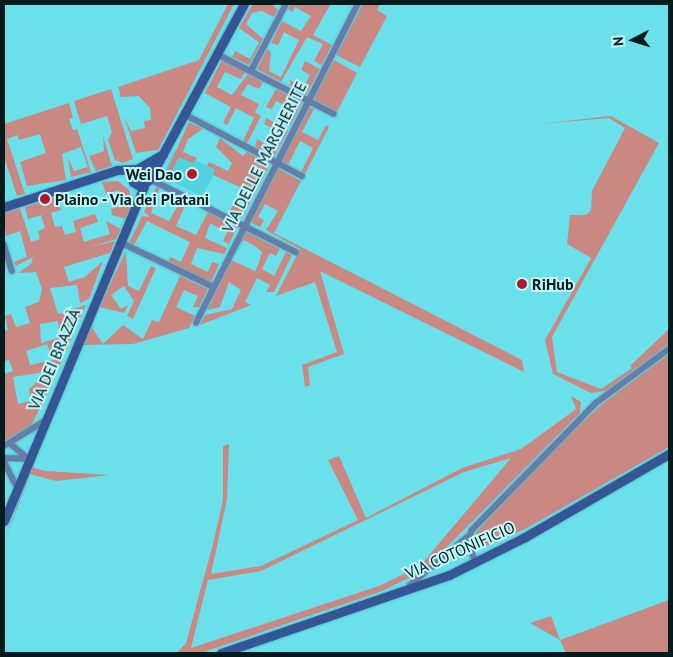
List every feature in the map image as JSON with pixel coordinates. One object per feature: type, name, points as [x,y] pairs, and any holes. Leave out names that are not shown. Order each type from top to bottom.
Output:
[{"type":"street","points":[[111,174],[138,184],[152,177],[244,4]]},
{"type":"street","points":[[251,71],[286,4]]},
{"type":"street","name":"VIA DELLE MARGHERITE","points":[[196,323],[358,4]]},
{"type":"street","points":[[218,54],[334,114]]},
{"type":"street","points":[[186,116],[302,176]]},
{"type":"street","points":[[4,207],[139,167],[166,152]]},
{"type":"street","points":[[139,167],[152,177],[296,252]]},
{"type":"street","name":"VIA DEI BRAZZÀ","points":[[4,521],[43,422],[137,210],[139,167]]},
{"type":"street","points":[[4,244],[12,271]]},
{"type":"street","points":[[122,244],[214,287]]},
{"type":"street","points":[[401,592],[466,538],[596,403],[669,349]]},
{"type":"street","points":[[28,459],[7,445],[43,422]]},
{"type":"street","name":"VIA COTONIFICIO","points":[[221,653],[401,592],[476,562],[669,454]]},
{"type":"street","points":[[17,487],[4,459],[28,459]]},
{"type":"street","points":[[466,538],[476,562]]},
{"type":"shaded area","points":[[228,4],[234,4],[158,150],[136,153],[124,117],[131,131],[145,128],[144,121],[151,120],[150,108],[139,96],[121,97],[118,87],[199,60]]},
{"type":"shaded area","points":[[253,4],[272,4],[278,10],[274,17],[262,11],[252,13],[246,24],[263,39],[249,65],[232,57],[235,51],[250,59],[259,42],[239,28]]},
{"type":"shaded area","points":[[291,4],[330,5],[313,35],[332,45],[322,65],[314,61],[323,44],[307,37],[281,82],[257,69],[267,49],[271,52],[269,71],[281,77],[299,40],[284,32],[278,45],[271,43],[282,21],[301,31],[311,16],[295,7],[292,12],[288,9]]},
{"type":"shaded area","points":[[363,4],[380,4],[377,10],[387,16],[360,67],[336,55]]},
{"type":"shaded area","points":[[222,60],[245,72],[241,79],[225,72],[217,87],[232,95],[248,74],[263,82],[259,89],[248,84],[241,95],[259,104],[255,112],[261,116],[247,143],[243,141],[254,118],[236,108],[227,125],[223,123],[231,107],[205,93]]},
{"type":"shaded area","points":[[334,60],[357,73],[337,112],[313,99]]},
{"type":"shaded area","points":[[305,61],[320,69],[306,95],[290,85],[290,80],[304,87],[310,75],[301,70]]},
{"type":"shaded area","points":[[111,89],[133,159],[122,163],[115,160],[108,140],[112,132],[107,116],[81,124],[74,101]]},
{"type":"shaded area","points":[[276,89],[302,102],[290,126],[282,121],[289,107],[276,101],[272,109],[266,107]]},
{"type":"shaded area","points":[[69,103],[73,118],[69,119],[73,130],[77,129],[91,172],[71,177],[68,158],[74,171],[88,167],[81,147],[62,154],[66,180],[27,186],[20,162],[46,153],[40,134],[19,140],[17,135],[7,139],[25,194],[17,196],[4,157],[4,124]]},
{"type":"shaded area","points":[[309,107],[314,109],[302,132],[318,140],[326,125],[329,127],[305,174],[301,172],[313,148],[300,141],[288,165],[281,161]]},
{"type":"shaded area","points":[[611,116],[659,143],[552,337],[557,372],[601,389],[632,368],[630,366],[669,329],[669,344],[606,391],[591,393],[553,374],[545,340],[591,258],[567,244],[570,215],[586,215],[591,210],[592,191],[625,128],[609,118],[539,124]]},
{"type":"shaded area","points":[[266,118],[288,130],[274,157],[255,147],[257,139],[271,147],[279,132],[264,124]]},
{"type":"shaded area","points":[[189,122],[203,129],[188,139],[183,152],[197,158],[193,163],[179,157],[171,172],[175,175],[164,177]]},
{"type":"shaded area","points":[[103,136],[112,166],[96,171],[89,156],[104,151]]},
{"type":"shaded area","points":[[220,138],[243,156],[247,152],[270,164],[242,218],[230,211],[233,204],[243,209],[251,192],[213,175],[215,170],[207,166],[209,162],[228,171],[232,163],[216,147]]},
{"type":"shaded area","points":[[175,149],[216,171],[202,197],[162,176]]},
{"type":"shaded area","points":[[277,168],[301,181],[274,233],[522,360],[524,372],[320,271],[344,354],[308,367],[310,385],[305,387],[302,365],[337,352],[315,282],[276,296],[300,249],[266,230],[278,211],[265,204],[258,217],[264,220],[260,227],[250,222]]},
{"type":"shaded area","points":[[118,181],[129,190],[133,203],[126,219],[112,215],[111,209],[124,205],[119,190],[106,194],[102,182]]},
{"type":"shaded area","points":[[157,186],[160,187],[151,213],[169,221],[177,207],[187,201],[176,226],[196,235],[208,212],[237,227],[229,244],[223,241],[227,232],[210,223],[205,238],[227,248],[224,254],[197,248],[191,264],[208,272],[212,262],[219,264],[211,282],[168,262],[170,257],[181,262],[190,242],[147,221],[134,245],[129,243],[142,216],[150,217],[144,212]]},
{"type":"shaded area","points":[[57,196],[61,210],[51,213],[55,227],[62,226],[65,235],[76,232],[73,221],[95,214],[98,222],[80,228],[84,242],[110,234],[106,221],[121,229],[116,239],[91,247],[115,241],[110,253],[64,267],[69,282],[85,277],[103,261],[89,299],[80,303],[77,285],[50,288],[58,314],[86,305],[79,321],[69,322],[68,329],[59,333],[58,321],[40,324],[41,343],[74,333],[66,352],[50,352],[47,344],[26,351],[30,365],[63,358],[58,370],[13,377],[18,404],[31,401],[29,389],[37,382],[48,378],[52,383],[31,426],[4,441],[4,374],[13,371],[9,360],[4,361],[4,331],[8,330],[5,316],[11,314],[16,327],[30,323],[25,307],[39,302],[42,289],[36,272],[18,273],[31,264],[33,257],[16,266],[14,262],[27,257],[20,231],[6,236],[4,213],[20,208],[31,242],[40,239],[38,231],[45,228],[41,215],[28,219],[25,207]]},
{"type":"shaded area","points":[[245,231],[280,249],[276,256],[270,253],[262,269],[274,276],[286,252],[292,255],[274,292],[266,292],[270,285],[257,278],[245,302],[251,305],[200,325],[205,315],[232,309],[241,290],[229,282],[220,307],[207,310],[231,260],[255,271],[258,265],[262,252],[255,246],[244,240],[236,249]]},
{"type":"shaded area","points":[[126,251],[128,286],[139,291],[151,266],[156,268],[133,319],[127,316],[134,301],[124,286],[111,295],[121,309],[128,305],[124,313],[99,307]]},
{"type":"shaded area","points":[[180,276],[208,289],[199,307],[193,307],[198,296],[184,290],[176,307],[195,316],[189,328],[133,344],[81,345],[96,313],[92,328],[103,344],[123,325],[143,339],[152,320],[159,322]]},
{"type":"shaded area","points":[[669,354],[669,447],[527,528],[478,550],[476,532],[557,446],[602,404]]},
{"type":"shaded area","points":[[571,396],[581,402],[580,413],[423,571],[382,591],[201,653],[177,653],[186,643],[223,500],[223,446],[229,444],[227,499],[211,574],[261,566],[358,520],[328,460],[339,456],[366,518],[462,468],[521,449],[576,409]],"holes":[[[511,458],[420,566],[379,586],[191,648],[208,580],[261,571],[464,472]]]},
{"type":"shaded area","points":[[35,455],[34,468],[45,471],[110,475],[56,481],[30,474],[4,543]]},
{"type":"shaded area","points":[[669,600],[669,653],[566,653],[560,640]]},
{"type":"shaded area","points":[[551,616],[560,640],[530,623]]},
{"type":"place","name":"Wei Dao","points":[[192,174]]},
{"type":"place","name":"Plaino - Via dei Platani","points":[[45,199]]},
{"type":"place","name":"RiHub","points":[[522,284]]}]
